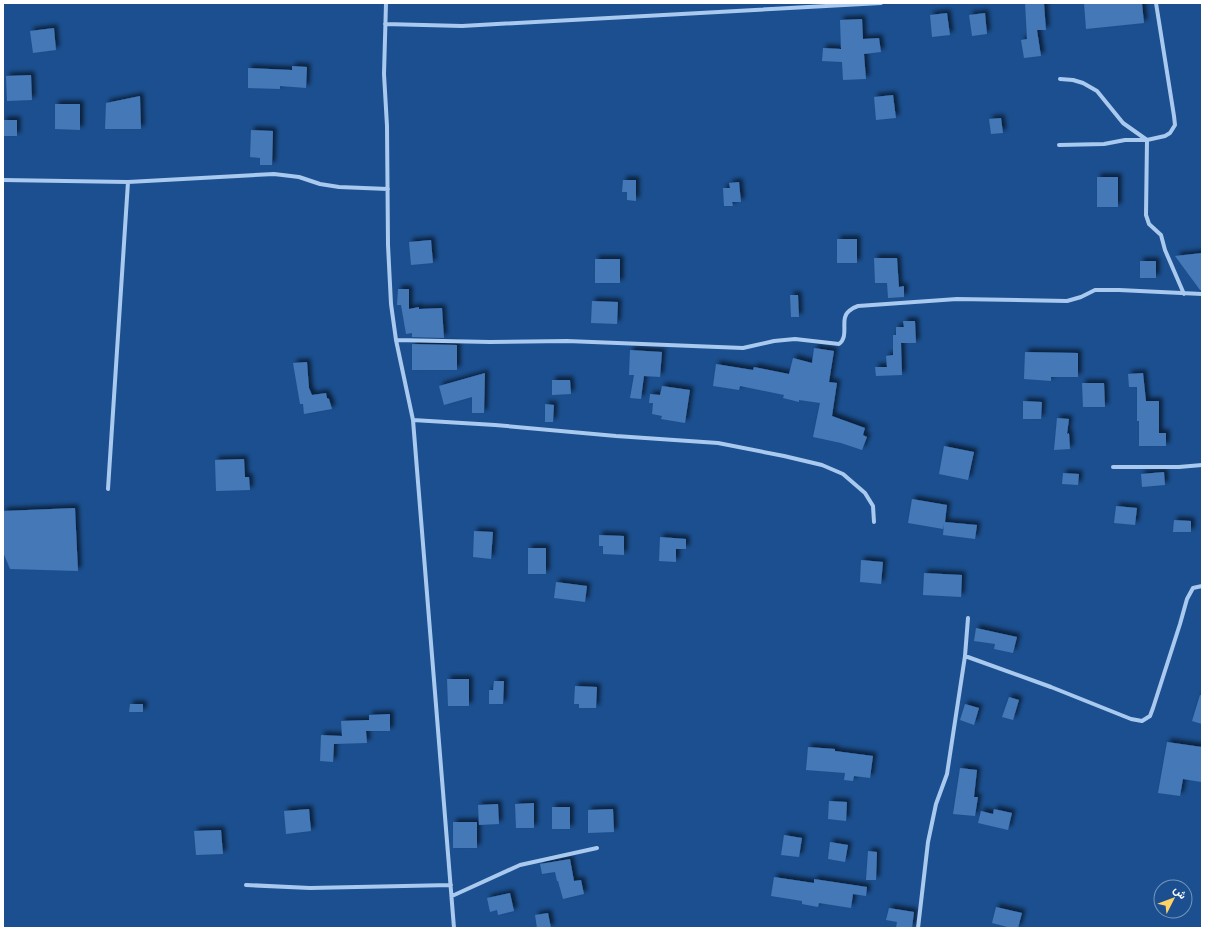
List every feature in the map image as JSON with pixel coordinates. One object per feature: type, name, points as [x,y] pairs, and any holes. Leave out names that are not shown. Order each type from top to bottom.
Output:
[{"type":"street","points":[[386,3],[384,74],[388,189],[388,245],[391,304],[396,340],[413,420],[454,928]]},
{"type":"street","points":[[385,24],[462,26],[881,3]]},
{"type":"street","points":[[1059,145],[1104,144],[1125,140],[1147,140],[1165,136],[1175,125],[1156,3]]},
{"type":"street","points":[[1060,78],[1083,83],[1097,91],[1122,123],[1147,140]]},
{"type":"street","points":[[1147,140],[1146,215],[1149,224],[1162,235],[1165,250],[1184,294]]},
{"type":"street","points":[[3,180],[128,182],[274,174],[299,177],[320,184],[339,187],[388,189]]},
{"type":"street","points":[[108,489],[128,182]]},
{"type":"street","points":[[396,340],[490,342],[567,341],[743,348],[774,341],[796,339],[838,344],[844,339],[845,318],[848,311],[858,306],[957,299],[1067,301],[1081,297],[1095,290],[1202,294]]},
{"type":"street","points":[[413,420],[718,443],[784,456],[822,465],[843,474],[865,493],[873,506],[874,522]]},
{"type":"street","points":[[1113,467],[1179,467],[1202,465]]},
{"type":"street","points":[[965,656],[1051,687],[1131,719],[1142,721],[1150,716],[1153,708],[1187,599],[1193,588],[1202,586]]},
{"type":"street","points":[[918,928],[928,842],[936,804],[947,774],[965,656],[968,618]]},
{"type":"street","points":[[452,896],[520,865],[597,848]]},
{"type":"street","points":[[246,885],[310,888],[451,885]]},
{"type":"building","points":[[1025,3],[1044,3],[1046,30],[1037,30],[1041,56],[1024,58],[1021,40],[1027,39]]},
{"type":"building","points":[[1084,3],[1142,3],[1144,23],[1086,29]]},
{"type":"building","points":[[947,13],[950,35],[932,37],[930,15]]},
{"type":"building","points":[[985,13],[987,34],[972,36],[969,15]]},
{"type":"building","points":[[862,19],[863,39],[879,38],[881,52],[864,54],[866,79],[843,80],[842,62],[822,61],[823,48],[841,49],[840,20]]},
{"type":"building","points":[[54,28],[56,50],[33,53],[30,31]]},
{"type":"building","points":[[292,66],[307,67],[306,88],[280,86],[280,89],[248,88],[248,68],[292,70]]},
{"type":"building","points":[[31,75],[32,100],[7,101],[6,76]]},
{"type":"building","points":[[893,95],[896,118],[876,120],[874,97]]},
{"type":"building","points":[[140,96],[141,129],[105,129],[106,103]]},
{"type":"building","points":[[55,104],[80,104],[80,130],[55,129]]},
{"type":"building","points":[[1001,118],[1003,133],[991,134],[989,119]]},
{"type":"building","points":[[3,120],[17,120],[17,136],[3,136]]},
{"type":"building","points":[[251,130],[273,131],[272,165],[260,165],[260,158],[250,157]]},
{"type":"building","points":[[1097,177],[1118,177],[1118,207],[1097,207]]},
{"type":"building","points":[[623,180],[636,180],[636,201],[627,200],[627,192],[622,192]]},
{"type":"building","points":[[739,182],[741,202],[732,202],[733,206],[724,206],[723,188],[730,188],[729,183]]},
{"type":"building","points":[[837,239],[857,239],[857,263],[837,263]]},
{"type":"building","points":[[431,240],[433,263],[411,265],[409,242]]},
{"type":"building","points":[[1202,253],[1202,290],[1200,290],[1175,256]]},
{"type":"building","points":[[874,258],[897,258],[899,287],[904,286],[904,297],[888,298],[887,283],[875,283]]},
{"type":"building","points":[[595,259],[620,259],[620,283],[595,283]]},
{"type":"building","points":[[1140,261],[1156,261],[1156,278],[1140,278]]},
{"type":"building","points":[[398,289],[409,289],[409,309],[419,307],[419,309],[442,308],[444,338],[412,337],[412,333],[406,334],[401,305],[397,305]]},
{"type":"building","points":[[790,295],[798,295],[799,317],[791,317]]},
{"type":"building","points":[[592,301],[618,302],[617,324],[591,323]]},
{"type":"building","points":[[903,321],[915,321],[916,343],[901,343],[902,375],[876,376],[875,367],[887,367],[886,356],[893,355],[893,335],[896,335],[896,327],[904,327]]},
{"type":"building","points":[[412,344],[457,345],[457,370],[412,370]]},
{"type":"building","points":[[814,348],[834,351],[829,382],[837,383],[832,416],[865,428],[863,435],[867,437],[862,450],[841,443],[813,437],[820,403],[799,400],[799,402],[783,398],[784,395],[740,386],[739,390],[713,386],[716,364],[753,370],[754,367],[789,374],[793,358],[812,363]]},
{"type":"building","points":[[630,350],[662,352],[660,377],[644,376],[641,399],[630,398],[634,375],[629,375]]},
{"type":"building","points":[[1025,352],[1078,353],[1078,377],[1051,377],[1051,381],[1024,379]]},
{"type":"building","points":[[307,362],[309,388],[312,395],[326,393],[332,409],[304,414],[303,404],[300,404],[293,363]]},
{"type":"building","points":[[485,373],[484,413],[472,413],[472,397],[444,405],[439,386]]},
{"type":"building","points":[[1143,373],[1146,401],[1159,401],[1159,433],[1166,433],[1166,446],[1139,446],[1137,387],[1129,387],[1128,374]]},
{"type":"building","points":[[552,380],[570,380],[571,394],[552,395]]},
{"type":"building","points":[[1082,383],[1104,383],[1105,407],[1083,407]]},
{"type":"building","points":[[662,386],[690,390],[685,423],[661,419],[662,416],[652,414],[653,403],[649,403],[650,394],[660,395]]},
{"type":"building","points":[[1023,401],[1042,402],[1041,419],[1023,419]]},
{"type":"building","points":[[545,404],[554,405],[553,422],[545,422]]},
{"type":"building","points":[[1057,418],[1069,419],[1067,434],[1069,433],[1070,449],[1054,450]]},
{"type":"building","points":[[944,446],[974,452],[968,480],[939,474]]},
{"type":"building","points":[[244,459],[245,477],[249,477],[250,490],[216,491],[215,460]]},
{"type":"building","points":[[1164,472],[1165,485],[1142,487],[1141,474]]},
{"type":"building","points":[[1063,473],[1079,474],[1078,485],[1062,484]]},
{"type":"building","points":[[912,499],[947,505],[945,522],[977,525],[975,539],[943,535],[944,524],[943,529],[908,523]]},
{"type":"building","points":[[1116,506],[1137,508],[1135,525],[1114,523]]},
{"type":"building","points":[[75,508],[78,571],[10,569],[3,552],[3,511]]},
{"type":"building","points":[[1174,520],[1191,521],[1191,532],[1173,532]]},
{"type":"building","points":[[474,531],[493,532],[491,559],[473,557]]},
{"type":"building","points":[[599,535],[624,536],[624,555],[603,554],[603,546],[599,546]]},
{"type":"building","points":[[660,537],[686,539],[686,549],[676,549],[676,562],[659,561]]},
{"type":"building","points":[[528,548],[546,548],[546,574],[528,574]]},
{"type":"building","points":[[861,560],[883,562],[881,584],[860,582]]},
{"type":"building","points":[[924,573],[962,575],[961,597],[923,595]]},
{"type":"building","points":[[556,582],[587,586],[585,602],[554,598]]},
{"type":"building","points":[[976,628],[1017,637],[1013,653],[994,649],[995,644],[974,641]]},
{"type":"building","points":[[447,679],[469,679],[469,706],[448,706]]},
{"type":"building","points":[[494,681],[504,681],[503,704],[489,704],[489,690],[493,690]]},
{"type":"building","points":[[575,686],[597,687],[596,708],[579,708],[579,704],[574,704]]},
{"type":"building","points":[[1200,695],[1202,695],[1202,724],[1192,721]]},
{"type":"building","points":[[1009,697],[1019,700],[1013,720],[1002,717]]},
{"type":"building","points":[[130,704],[143,704],[143,712],[129,712]]},
{"type":"building","points":[[965,704],[979,708],[974,725],[960,720]]},
{"type":"building","points":[[390,714],[390,731],[366,731],[367,743],[334,744],[333,762],[320,761],[321,735],[342,736],[341,721],[369,720],[369,715]]},
{"type":"building","points":[[1167,742],[1202,747],[1201,782],[1183,779],[1180,796],[1158,793]]},
{"type":"building","points":[[808,747],[835,749],[835,751],[873,756],[870,778],[854,776],[853,781],[844,780],[845,773],[806,770]]},
{"type":"building","points":[[960,768],[977,770],[974,797],[978,797],[975,816],[953,814]]},
{"type":"building","points":[[829,801],[847,802],[846,821],[828,819]]},
{"type":"building","points":[[534,803],[534,828],[516,828],[515,804]]},
{"type":"building","points":[[498,804],[499,824],[479,825],[478,805]]},
{"type":"building","points":[[552,807],[570,807],[570,829],[552,829]]},
{"type":"building","points":[[309,809],[311,831],[286,834],[284,811]]},
{"type":"building","points":[[613,809],[614,832],[588,833],[588,810]]},
{"type":"building","points":[[994,809],[1012,813],[1008,830],[978,823],[981,811],[993,814]]},
{"type":"building","points":[[453,822],[477,822],[477,848],[453,848]]},
{"type":"building","points":[[221,830],[223,854],[196,855],[194,831]]},
{"type":"building","points":[[784,835],[802,838],[799,857],[781,855]]},
{"type":"building","points":[[830,842],[848,845],[845,862],[828,859]]},
{"type":"building","points":[[868,851],[877,852],[876,880],[866,880]]},
{"type":"building","points":[[570,859],[574,881],[581,880],[584,894],[563,899],[555,872],[542,874],[540,864]]},
{"type":"building","points":[[774,877],[814,883],[814,879],[867,887],[866,896],[853,894],[851,908],[819,903],[818,907],[802,904],[802,901],[771,896]]},
{"type":"building","points":[[510,893],[514,911],[498,915],[497,910],[490,912],[487,898]]},
{"type":"building","points":[[996,907],[1022,913],[1018,928],[1011,928],[992,923]]},
{"type":"building","points":[[889,908],[914,912],[912,928],[896,928],[897,922],[886,920]]},
{"type":"building","points":[[548,913],[551,928],[537,928],[535,915]]}]
